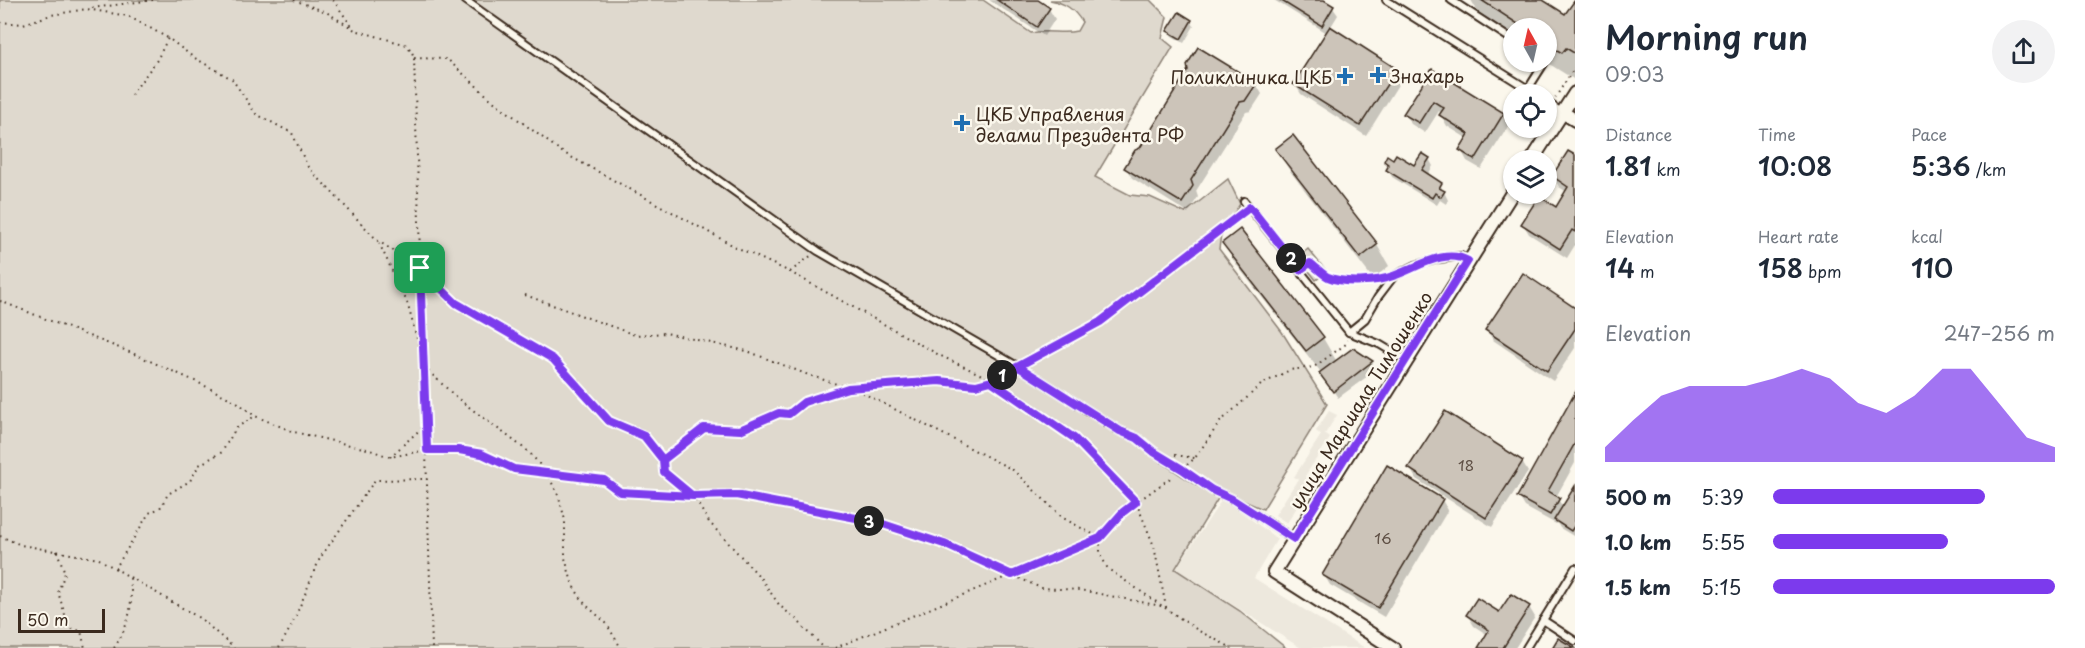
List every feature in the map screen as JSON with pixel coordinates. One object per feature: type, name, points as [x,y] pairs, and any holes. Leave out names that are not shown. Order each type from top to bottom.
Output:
[{"type":"street","points":[[1538,150],[1575,93]]},
{"type":"street","points":[[1563,112],[1575,120]]},
{"type":"street","name":"улица Маршала Тимошенко","points":[[1393,648],[1274,573],[1505,204]]},
{"type":"lane","points":[[465,0],[818,251],[1019,367],[1120,431],[1137,438],[1154,452],[1212,490],[1232,499],[1294,539]]},
{"type":"lane","points":[[1386,0],[1519,84]]},
{"type":"lane","points":[[1451,0],[1503,34]]},
{"type":"lane","points":[[1557,108],[1563,112]]},
{"type":"lane","points":[[1244,201],[1349,332],[1379,344],[1406,360]]},
{"type":"lane","points":[[1349,332],[1365,319],[1394,276],[1416,265],[1438,259],[1461,256],[1468,261]]},
{"type":"lane","points":[[1526,648],[1575,568]]},
{"type":"lane","points":[[1543,620],[1575,641]]},
{"type":"path","points":[[0,21],[23,24],[51,15],[153,0]]},
{"type":"path","points":[[294,0],[326,12],[355,30],[406,45],[414,58],[432,648]]},
{"type":"path","points":[[333,0],[355,30]]},
{"type":"path","points":[[86,9],[128,16],[168,38],[192,57],[232,80],[256,114],[292,133],[308,167],[378,241],[420,268],[456,303],[553,359],[609,421],[644,436],[663,460],[664,472],[693,496],[709,522],[759,576],[780,606],[824,648]]},
{"type":"path","points":[[131,95],[158,60],[168,38]]},
{"type":"path","points":[[414,58],[447,59],[493,101],[561,152],[991,381],[1074,438],[1136,502],[1154,546],[1166,607]]},
{"type":"path","points":[[1557,92],[1575,67]]},
{"type":"path","points":[[663,460],[704,428],[740,430],[779,413],[789,414],[804,402],[848,388],[939,381],[976,385],[991,381],[1100,322],[1250,207]]},
{"type":"path","points":[[378,241],[407,302],[424,367],[457,398],[529,452],[547,472],[559,497],[565,520],[565,558],[573,585],[585,604],[606,623],[621,648]]},
{"type":"path","points":[[790,272],[818,251]]},
{"type":"path","points":[[1300,270],[1310,263],[1329,278],[1351,282],[1394,276]]},
{"type":"path","points":[[525,295],[635,335],[666,333],[747,351],[861,392],[1013,470],[1063,518],[1100,538]]},
{"type":"path","points":[[0,301],[132,353],[237,402],[255,416],[294,432],[367,449],[390,458],[427,450],[459,450],[482,454],[514,469],[604,480],[620,492],[693,496],[736,495],[877,522],[944,544],[1041,588],[1080,590],[1166,607]]},
{"type":"path","points":[[1196,458],[1220,422],[1262,384],[1290,370],[1314,367],[1346,344],[1349,332]]},
{"type":"path","points":[[115,569],[149,513],[160,508],[168,494],[190,482],[199,465],[222,452],[236,428],[255,416]]},
{"type":"path","points":[[390,458],[426,424]]},
{"type":"path","points":[[279,648],[292,625],[320,558],[375,480],[428,479]]},
{"type":"path","points":[[835,648],[1100,538],[1123,512],[1166,483]]},
{"type":"path","points":[[0,536],[21,545],[99,559],[201,619],[234,648]]},
{"type":"path","points":[[1100,538],[1100,554],[1108,568],[1199,631],[1232,648]]},
{"type":"path","points":[[57,551],[65,573],[58,592],[69,628],[81,631],[85,648]]},
{"type":"path","points":[[114,648],[129,619],[132,603],[130,578]]},
{"type":"shaded area","points":[[0,0],[983,0],[1031,33],[1077,31],[1082,22],[1076,14],[1065,5],[1050,0],[1150,0],[1167,17],[1162,38],[1173,47],[1095,177],[1130,195],[1150,197],[1185,213],[1228,179],[1240,204],[1221,234],[1219,249],[1282,332],[1327,404],[1263,509],[1222,492],[1175,569],[1240,611],[1286,648],[0,648]]},
{"type":"shaded area","points":[[1308,249],[1327,272],[1316,280],[1298,257]]},
{"type":"shaded area","points":[[1329,411],[1337,415],[1325,434],[1330,438],[1305,476],[1313,482],[1287,523],[1275,515],[1298,479],[1294,477],[1321,435],[1316,431]]},
{"type":"shaded area","points":[[1223,498],[1277,539],[1254,578],[1365,648],[1301,648],[1176,569]]},
{"type":"building","points":[[997,0],[1038,0],[1050,8],[1037,27]]},
{"type":"building","points":[[1280,0],[1324,0],[1334,6],[1322,26]]},
{"type":"building","points":[[1481,0],[1543,0],[1565,14],[1575,0],[1574,53],[1566,48],[1562,53],[1557,50],[1557,18],[1509,18]]},
{"type":"building","points":[[1179,12],[1192,20],[1181,39],[1167,31]]},
{"type":"building","name":"Поликлиника ЦКБ","points":[[1330,26],[1397,69],[1360,126],[1293,84]]},
{"type":"building","points":[[1198,47],[1257,83],[1245,101],[1240,102],[1191,180],[1193,186],[1182,203],[1124,168],[1135,150],[1140,148],[1188,70],[1187,65]]},
{"type":"building","points":[[1432,69],[1503,112],[1475,160],[1459,150],[1469,134],[1439,115],[1444,108],[1433,101],[1419,123],[1403,114]]},
{"type":"building","points":[[1293,135],[1378,244],[1360,258],[1275,149]]},
{"type":"building","points":[[1568,151],[1575,155],[1575,232],[1572,230],[1560,249],[1521,224],[1534,204],[1551,204],[1556,207],[1568,187],[1557,179],[1557,168]]},
{"type":"building","points":[[1422,153],[1430,158],[1422,170],[1442,183],[1439,188],[1445,191],[1441,197],[1435,193],[1432,198],[1386,170],[1389,165],[1384,161],[1387,155],[1393,159],[1396,154],[1414,165]]},
{"type":"building","points":[[1240,229],[1324,337],[1306,351],[1222,243]]},
{"type":"building","points":[[1523,273],[1575,308],[1575,329],[1547,371],[1485,330]]},
{"type":"building","points":[[1353,348],[1373,361],[1333,392],[1319,373]]},
{"type":"building","points":[[1575,393],[1575,443],[1548,491],[1560,498],[1550,515],[1517,497]]},
{"type":"building","points":[[1445,411],[1523,461],[1486,518],[1408,468]]},
{"type":"building","points":[[1387,465],[1443,499],[1378,608],[1322,575]]},
{"type":"building","points":[[1575,486],[1575,525],[1571,531],[1554,520]]},
{"type":"building","points":[[1511,594],[1530,606],[1503,648],[1478,648],[1489,630],[1466,615],[1477,598],[1499,612]]},
{"type":"building","points":[[1558,638],[1575,648],[1552,648]]},
{"type":"place","name":"Знахарь","points":[[1378,75]]},
{"type":"place","name":"Поликлиника ЦКБ","points":[[1345,76]]},
{"type":"place","name":"ЦКБ Управления делами Президента РФ","points":[[962,123]]},
{"type":"route","points":[[420,268],[427,450],[459,450],[482,454],[514,469],[604,480],[620,492],[693,496],[664,472],[663,460],[704,428],[740,430],[779,413],[789,414],[804,402],[848,388],[939,381],[976,385],[991,381],[1019,367],[1120,431],[1137,438],[1154,452],[1212,490],[1232,499],[1294,539],[1468,261],[1461,256],[1438,259],[1380,279],[1351,282],[1329,278],[1310,263],[1300,270],[1250,207],[1100,322],[991,381],[1074,438],[1136,502],[1123,512],[1100,538],[1012,575],[944,544],[877,522],[736,495],[693,496],[664,472],[663,460],[644,436],[609,421],[553,359],[456,303],[420,268]]}]
